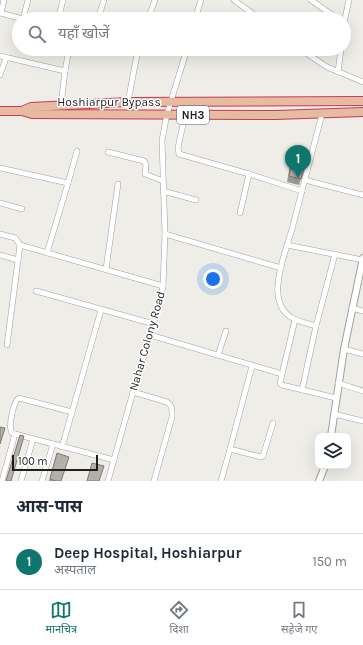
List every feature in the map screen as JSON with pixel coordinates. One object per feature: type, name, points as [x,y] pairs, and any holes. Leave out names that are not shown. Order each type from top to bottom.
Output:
[{"type":"highway","name":"NH3","points":[[22,112],[31,107],[128,102],[363,101]]},
{"type":"highway","name":"Hoshiarpur Bypass","points":[[0,111],[32,114],[322,114],[363,112]]},
{"type":"street","points":[[4,0],[0,13],[12,16]]},
{"type":"street","points":[[25,12],[28,0]]},
{"type":"street","points":[[60,12],[63,0]]},
{"type":"street","points":[[100,12],[104,0]]},
{"type":"street","points":[[151,12],[155,0]]},
{"type":"street","points":[[197,12],[201,0]]},
{"type":"street","points":[[234,0],[250,12]]},
{"type":"street","points":[[311,0],[328,12]]},
{"type":"street","points":[[346,12],[349,0]]},
{"type":"street","points":[[61,105],[68,56]]},
{"type":"street","points":[[128,102],[137,56]]},
{"type":"street","name":"Nahar Colony Road","points":[[108,481],[154,324],[163,286],[165,234],[161,147],[167,114],[185,56]]},
{"type":"street","points":[[310,56],[338,72],[363,82]]},
{"type":"street","points":[[338,72],[340,56]]},
{"type":"street","points":[[0,75],[3,57],[65,71]]},
{"type":"street","points":[[185,114],[178,154],[302,191]]},
{"type":"street","points":[[316,326],[295,320],[287,314],[279,299],[278,284],[280,268],[306,180],[322,114]]},
{"type":"street","points":[[47,253],[77,151]]},
{"type":"street","points":[[108,152],[144,161],[146,165],[145,174],[163,181]]},
{"type":"street","points":[[0,168],[68,183]]},
{"type":"street","points":[[240,213],[249,174]]},
{"type":"street","points":[[306,180],[363,195]]},
{"type":"street","points":[[106,269],[118,184]]},
{"type":"street","points":[[163,191],[196,200]]},
{"type":"street","points":[[0,202],[22,209]]},
{"type":"street","points":[[0,234],[15,238],[20,245],[163,286]]},
{"type":"street","points":[[165,234],[280,268]]},
{"type":"street","points":[[7,346],[20,245]]},
{"type":"street","points":[[287,245],[363,259],[344,349],[331,433]]},
{"type":"street","points":[[302,390],[316,326],[336,254]]},
{"type":"street","points":[[0,255],[18,260]]},
{"type":"street","points":[[36,291],[154,324]]},
{"type":"street","points":[[352,308],[363,311]]},
{"type":"street","points":[[62,447],[101,310]]},
{"type":"street","points":[[295,320],[280,385],[336,398]]},
{"type":"street","points":[[218,355],[226,330]]},
{"type":"street","points":[[150,335],[282,374]]},
{"type":"street","points":[[344,349],[363,354]]},
{"type":"street","points":[[221,481],[252,366]]},
{"type":"street","points":[[338,383],[363,390]]},
{"type":"street","points":[[133,392],[167,402],[172,409],[172,417],[154,481]]},
{"type":"street","points":[[72,412],[19,398],[14,402],[10,428],[12,433],[15,434],[114,460]]},
{"type":"street","points":[[334,414],[363,421]]},
{"type":"street","points":[[230,449],[261,457],[263,456],[273,423]]},
{"type":"street","points":[[2,481],[15,434]]},
{"type":"street","points":[[22,481],[34,439]]},
{"type":"street","points":[[42,481],[53,444]]},
{"type":"street","points":[[319,481],[324,469]]},
{"type":"building","points":[[292,160],[306,162],[301,179],[289,176]]},
{"type":"building","points":[[0,427],[5,428],[0,444]]},
{"type":"building","points":[[20,435],[24,436],[11,481],[6,481]]},
{"type":"building","points":[[57,453],[69,457],[61,481],[50,479]]},
{"type":"building","points":[[92,463],[104,466],[99,481],[87,481]]},
{"type":"place","name":"Deep Hospital, Hoshiarpur","points":[[298,178]]}]
